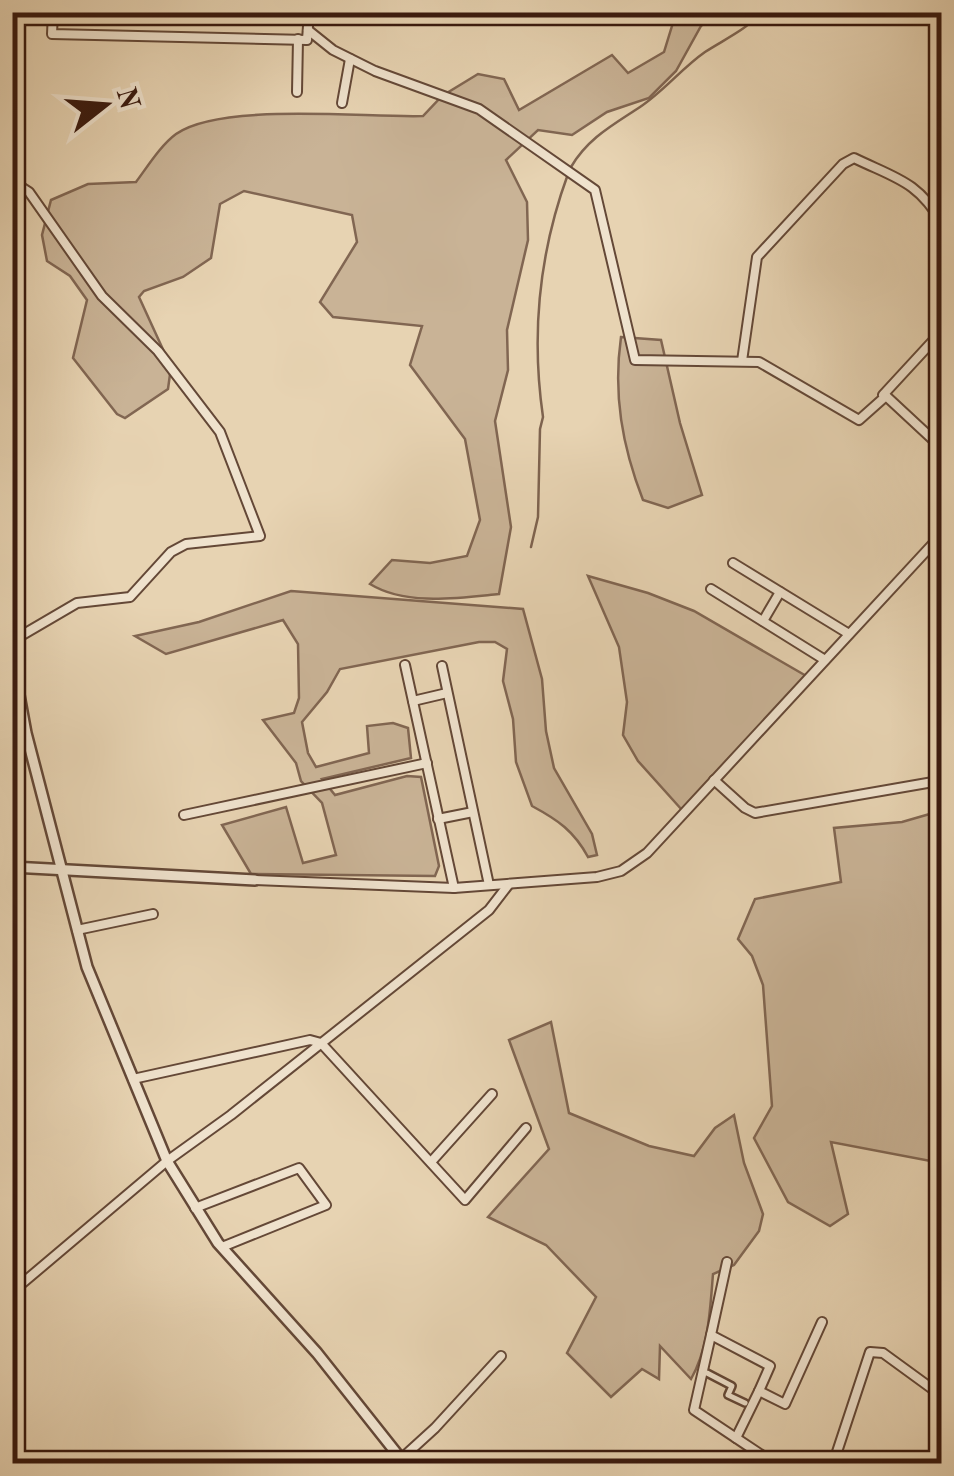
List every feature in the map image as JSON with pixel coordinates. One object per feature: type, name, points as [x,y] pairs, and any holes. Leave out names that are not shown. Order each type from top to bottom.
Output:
[{"type":"street","points":[[53,12],[52,34],[298,40],[307,40],[309,12]]},
{"type":"street","points":[[308,30],[350,59],[419,89],[480,109],[595,190],[636,360],[759,362],[859,420],[886,396]]},
{"type":"street","points":[[296,92],[298,40]]},
{"type":"street","points":[[342,102],[350,59]]},
{"type":"street","points":[[742,360],[757,257],[843,164],[854,158],[917,189],[927,197],[942,222]]},
{"type":"street","points":[[12,180],[28,192],[102,296],[158,351],[200,402],[220,432],[260,536],[186,544],[171,552],[130,597],[77,603],[12,642]]},
{"type":"street","points":[[942,331],[883,395],[942,448]]},
{"type":"street","points":[[12,867],[454,888],[597,878],[621,871],[647,853],[942,534]]},
{"type":"street","points":[[733,563],[848,634]]},
{"type":"street","points":[[710,589],[825,660]]},
{"type":"street","points":[[763,621],[780,592]]},
{"type":"street","points":[[12,658],[26,733],[98,999],[168,1161],[222,1247],[317,1353],[403,1461],[501,1356]]},
{"type":"street","points":[[405,665],[454,888]]},
{"type":"street","points":[[442,666],[489,885]]},
{"type":"street","points":[[413,700],[448,694]]},
{"type":"street","points":[[184,815],[427,763]]},
{"type":"street","points":[[714,780],[755,813],[934,782]]},
{"type":"street","points":[[438,819],[474,812]]},
{"type":"street","points":[[12,1292],[168,1161],[489,910],[509,884]]},
{"type":"street","points":[[78,930],[153,914]]},
{"type":"street","points":[[132,1079],[310,1040],[321,1043],[465,1200],[526,1128]]},
{"type":"street","points":[[432,1162],[492,1094]]},
{"type":"street","points":[[195,1208],[298,1168],[326,1205],[222,1247]]},
{"type":"street","points":[[727,1262],[694,1410],[775,1464]]},
{"type":"street","points":[[758,1391],[785,1404],[822,1322]]},
{"type":"street","points":[[711,1336],[770,1366],[736,1438]]},
{"type":"street","points":[[833,1464],[870,1352],[882,1354],[942,1396]]},
{"type":"street","points":[[708,1373],[732,1386],[728,1394],[745,1403]]},
{"type":"shaded area","points":[[676,13],[714,13],[701,26],[676,71],[649,98],[607,112],[572,135],[538,130],[506,160],[527,202],[528,240],[507,330],[508,370],[495,421],[511,527],[499,594],[416,598],[370,584],[392,560],[430,563],[467,556],[480,520],[465,439],[410,365],[422,326],[333,317],[320,302],[357,242],[352,215],[244,191],[220,204],[211,258],[183,277],[144,291],[139,297],[171,367],[168,389],[125,418],[117,414],[73,358],[87,300],[70,276],[47,261],[42,235],[51,200],[88,184],[136,182],[176,134],[225,118],[295,114],[423,116],[442,96],[478,74],[504,79],[519,110],[612,55],[628,73],[664,52]]},
{"type":"shaded area","points":[[621,337],[661,340],[702,495],[668,508],[643,500],[621,420]]},
{"type":"shaded area","points":[[588,576],[694,611],[808,677],[682,810],[638,761],[623,735],[627,702],[619,647]]},
{"type":"shaded area","points":[[291,591],[523,609],[542,679],[554,768],[592,834],[597,855],[588,857],[564,827],[532,806],[516,762],[513,719],[503,681],[507,649],[495,642],[479,642],[340,669],[302,722],[308,753],[316,767],[369,753],[367,726],[393,723],[408,728],[411,758],[322,779],[335,795],[407,776],[421,777],[439,866],[435,876],[251,874],[222,825],[286,807],[303,863],[336,855],[322,803],[301,781],[296,763],[263,720],[294,713],[299,698],[298,644],[283,620],[166,654],[135,636],[199,622]]},
{"type":"shaded area","points":[[941,785],[941,1163],[831,1142],[848,1214],[830,1226],[788,1202],[754,1138],[772,1106],[763,985],[752,956],[738,939],[755,899],[841,882],[834,828],[902,822],[940,811]]},
{"type":"shaded area","points":[[551,1022],[569,1113],[649,1146],[694,1156],[715,1128],[734,1115],[744,1163],[763,1214],[759,1231],[734,1265],[713,1274],[705,1341],[691,1379],[660,1346],[659,1379],[642,1369],[611,1397],[567,1353],[596,1297],[546,1245],[488,1217],[549,1149],[509,1040]]},
{"type":"waterway","points":[[571,167],[602,133],[762,12]]},
{"type":"waterway","points":[[531,547],[538,517],[543,417],[538,355],[540,294],[550,234],[568,174]]}]
